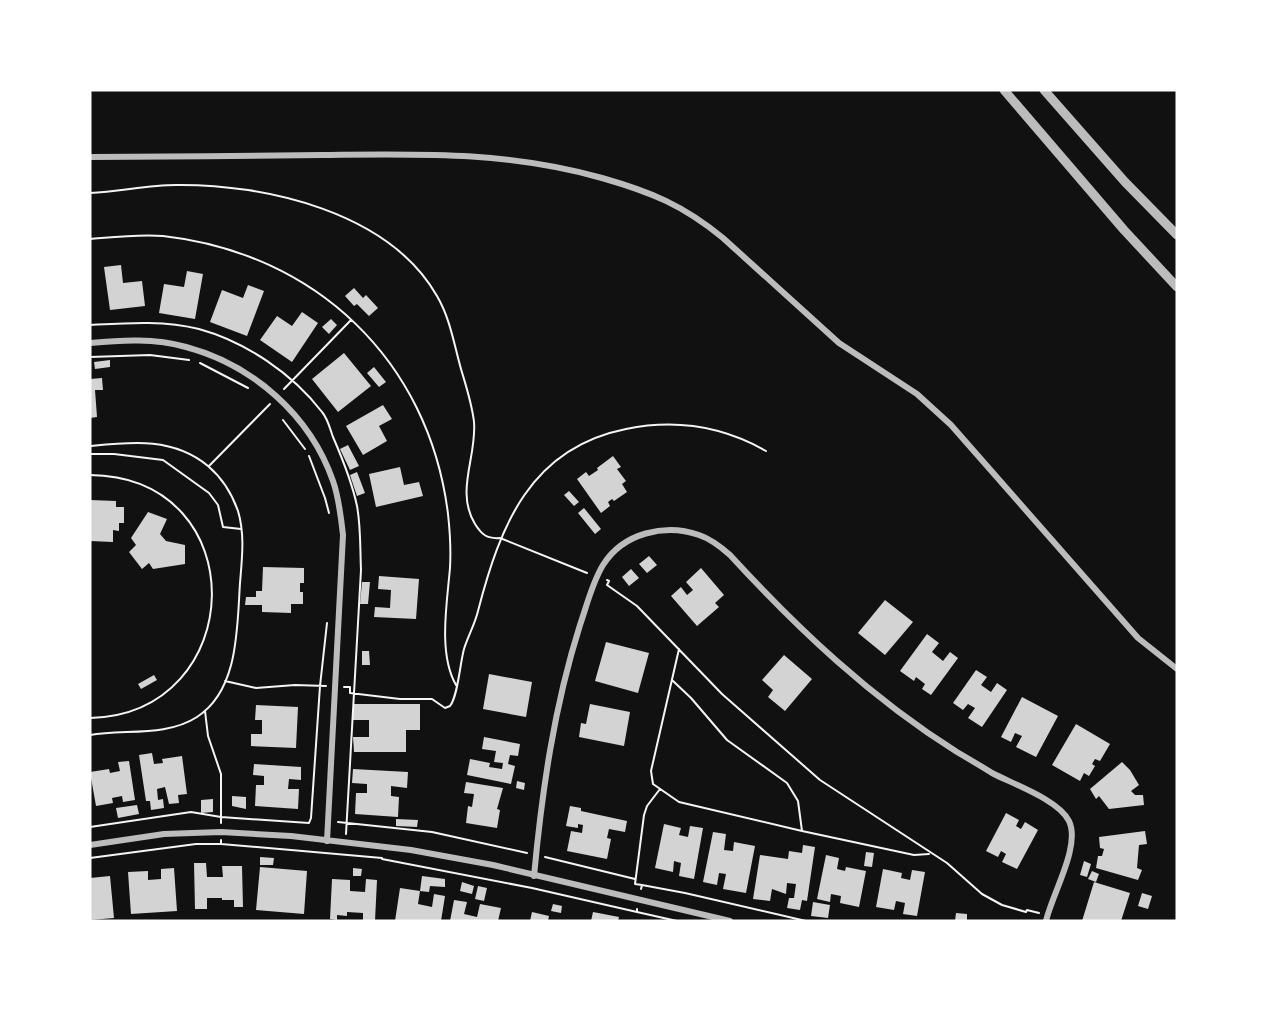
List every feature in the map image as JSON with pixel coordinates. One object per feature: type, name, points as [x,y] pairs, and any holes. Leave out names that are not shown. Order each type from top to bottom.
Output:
[{"type":"street","points":[[1004,90],[1124,230],[1177,287]]},
{"type":"street","points":[[1044,90],[1125,182],[1177,235]]},
{"type":"street","points":[[90,157],[426,154],[492,157],[579,172],[634,187],[671,202],[705,223],[723,238],[839,343],[898,381],[934,409],[967,442],[1138,638],[1177,669]]},
{"type":"street","points":[[90,343],[129,341],[184,346],[242,369],[287,406],[321,454],[333,481],[340,509],[343,559],[327,841]]},
{"type":"street","points":[[534,876],[548,758],[560,700],[574,644],[597,576],[613,552],[625,543],[651,532],[685,531],[717,544],[818,645],[884,701],[955,750],[993,773],[1053,804],[1065,814],[1072,829],[1071,845],[1046,919]]},
{"type":"street","points":[[90,845],[164,834],[221,832],[256,833],[345,842],[452,856],[730,921]]},
{"type":"path","points":[[90,194],[192,185],[268,194],[311,206],[353,223],[404,254],[428,282],[446,314],[470,402],[474,434],[466,488],[470,516],[478,529],[491,539],[500,538],[609,581],[607,585],[637,606],[722,694],[820,780],[946,863],[982,894],[992,900],[1026,912],[1027,910],[1046,919]]},
{"type":"path","points":[[90,239],[160,236],[216,245],[240,252],[287,272],[309,285],[341,310],[374,344],[405,387],[425,425],[433,445],[443,486],[448,513],[450,548],[447,591],[447,657],[450,674],[456,685]]},
{"type":"path","points":[[90,325],[168,324],[200,329],[244,347],[269,362],[294,380],[324,414],[346,466],[358,508],[361,570],[345,842]]},
{"type":"path","points":[[90,357],[150,355],[194,360],[251,390]]},
{"type":"path","points":[[269,405],[275,411]]},
{"type":"path","points":[[282,417],[308,453],[331,520]]},
{"type":"path","points":[[225,681],[256,688],[295,685],[350,687],[350,693],[400,699],[432,699],[445,708],[454,701],[464,651],[500,538],[514,510],[534,482],[558,458],[604,434],[658,424],[692,425],[737,437],[766,451]]},
{"type":"path","points":[[90,446],[149,442],[171,446],[197,458],[209,466],[227,488],[238,511],[243,542],[237,634],[233,656],[225,681],[213,704],[189,722],[169,728],[90,735]]},
{"type":"path","points":[[90,454],[114,454],[163,460],[209,493],[218,505],[223,527],[242,529]]},
{"type":"path","points":[[90,475],[119,476],[147,486],[172,503],[183,514],[200,540],[206,555],[212,586],[212,602],[206,633],[193,661],[174,684],[143,706],[116,716],[90,718]]},
{"type":"path","points":[[90,827],[191,812],[221,817],[306,824],[310,821],[327,622]]},
{"type":"path","points":[[679,649],[651,771],[651,780],[660,789],[679,802],[914,855],[931,853]]},
{"type":"path","points":[[672,680],[691,698],[727,740],[788,783],[798,801],[802,831]]},
{"type":"path","points":[[205,711],[208,736],[221,774],[221,844]]},
{"type":"path","points":[[660,789],[645,810],[635,884],[806,921]]},
{"type":"path","points":[[328,821],[432,832],[635,879]]},
{"type":"path","points":[[90,858],[196,844],[221,844],[382,859],[532,888],[677,921]]},
{"type":"path","points":[[382,859],[384,847]]},
{"type":"path","points":[[637,912],[642,885]]},
{"type":"building","points":[[121,265],[123,283],[142,281],[145,306],[110,310],[104,267]]},
{"type":"building","points":[[187,271],[203,274],[195,319],[159,313],[164,284],[184,287]]},
{"type":"building","points":[[248,285],[264,291],[247,336],[210,322],[222,290],[243,298]]},
{"type":"building","points":[[354,288],[363,298],[366,295],[378,308],[369,316],[357,304],[354,306],[345,296]]},
{"type":"building","points":[[302,312],[318,323],[292,362],[260,340],[277,316],[292,326]]},
{"type":"building","points":[[331,319],[337,325],[329,334],[322,327]]},
{"type":"building","points":[[344,353],[371,386],[338,412],[312,379]]},
{"type":"building","points":[[110,360],[110,367],[95,369],[94,362]]},
{"type":"building","points":[[374,367],[386,382],[379,387],[367,373]]},
{"type":"building","points":[[102,378],[103,390],[95,390],[97,417],[90,418],[90,379]]},
{"type":"building","points":[[383,405],[392,419],[379,426],[387,441],[363,455],[346,426]]},
{"type":"building","points":[[348,445],[359,466],[350,470],[340,449]]},
{"type":"building","points":[[613,456],[621,467],[617,469],[626,481],[622,484],[627,492],[614,501],[612,499],[608,502],[610,506],[601,513],[577,479],[586,472],[589,476]]},
{"type":"building","points":[[400,467],[404,485],[419,482],[423,496],[376,507],[369,474]]},
{"type":"building","points":[[357,472],[365,493],[357,496],[350,475]]},
{"type":"building","points":[[569,491],[579,502],[574,506],[564,495]]},
{"type":"building","points":[[90,500],[116,501],[116,507],[124,507],[124,523],[119,523],[119,531],[113,530],[113,542],[90,541]]},
{"type":"building","points":[[584,508],[601,529],[595,534],[578,513]]},
{"type":"building","points":[[148,512],[167,519],[160,534],[166,541],[185,545],[185,564],[153,569],[149,563],[142,569],[129,552],[136,545],[131,538]]},
{"type":"building","points":[[649,556],[657,565],[647,573],[639,564]]},
{"type":"building","points":[[263,567],[304,568],[304,583],[300,583],[303,604],[291,604],[291,613],[262,612],[262,605],[245,605],[246,597],[256,597],[256,591],[262,591]]},
{"type":"building","points":[[701,568],[724,595],[715,603],[719,607],[697,626],[671,596],[681,587],[687,595],[693,590],[686,582]]},
{"type":"building","points":[[631,569],[639,578],[629,586],[622,577]]},
{"type":"building","points":[[379,576],[419,579],[416,619],[374,617],[375,607],[390,608],[391,590],[378,589]]},
{"type":"building","points":[[362,582],[370,582],[368,604],[360,604]]},
{"type":"building","points":[[885,600],[913,622],[885,655],[858,633]]},
{"type":"building","points":[[927,634],[939,643],[932,652],[943,661],[950,652],[958,658],[931,695],[922,689],[925,684],[916,677],[914,681],[900,671]]},
{"type":"building","points":[[606,642],[649,653],[638,693],[595,681]]},
{"type":"building","points":[[362,651],[369,651],[370,665],[362,665]]},
{"type":"building","points":[[784,655],[812,679],[785,711],[768,697],[773,690],[762,680]]},
{"type":"building","points":[[976,670],[987,677],[981,685],[991,692],[997,683],[1007,690],[982,727],[968,718],[975,708],[968,704],[963,710],[953,703]]},
{"type":"building","points":[[489,674],[532,682],[526,717],[483,709]]},
{"type":"building","points":[[154,675],[157,680],[141,689],[138,684]]},
{"type":"building","points":[[1022,697],[1058,716],[1036,757],[1016,747],[1022,736],[1015,733],[1011,742],[1001,737]]},
{"type":"building","points":[[353,704],[420,704],[420,730],[406,730],[406,752],[354,752],[353,737],[369,737],[369,720],[353,720]]},
{"type":"building","points":[[590,704],[630,712],[624,746],[579,737],[581,723],[586,724]]},
{"type":"building","points":[[256,705],[298,707],[296,748],[251,746],[251,734],[262,734],[262,720],[255,720]]},
{"type":"building","points":[[1076,724],[1110,744],[1100,761],[1095,759],[1092,764],[1095,766],[1089,776],[1084,773],[1080,781],[1052,765]]},
{"type":"building","points":[[484,737],[520,744],[518,756],[510,755],[508,764],[515,766],[511,784],[467,775],[470,759],[490,763],[489,767],[502,769],[503,763],[494,762],[496,751],[482,749]]},
{"type":"building","points":[[152,753],[154,764],[163,763],[162,759],[182,756],[187,794],[178,795],[179,803],[169,804],[165,787],[157,789],[158,800],[163,799],[164,808],[151,810],[150,801],[146,801],[139,755]]},
{"type":"building","points":[[129,761],[135,800],[123,802],[122,796],[112,798],[113,803],[96,806],[90,772],[109,769],[110,773],[120,771],[118,762]]},
{"type":"building","points":[[1122,762],[1139,785],[1131,791],[1135,795],[1143,795],[1144,805],[1109,809],[1099,796],[1096,799],[1090,789]]},
{"type":"building","points":[[254,764],[301,767],[301,780],[289,779],[288,789],[299,789],[298,809],[255,806],[256,785],[264,785],[264,776],[253,775]]},
{"type":"building","points":[[353,769],[408,772],[407,788],[391,786],[391,796],[399,797],[398,817],[355,814],[356,793],[367,793],[367,784],[352,783]]},
{"type":"building","points":[[517,781],[525,783],[524,790],[516,788]]},
{"type":"building","points":[[466,782],[503,788],[497,809],[500,810],[497,828],[466,823],[468,806],[472,807],[474,794],[464,793]]},
{"type":"building","points":[[232,796],[246,797],[246,809],[232,806]]},
{"type":"building","points":[[213,799],[213,812],[201,813],[201,800]]},
{"type":"building","points":[[137,805],[139,814],[118,818],[116,808]]},
{"type":"building","points":[[570,806],[581,808],[581,811],[627,821],[625,832],[609,829],[607,838],[611,839],[607,859],[567,851],[571,831],[582,833],[583,825],[578,824],[578,828],[566,826]]},
{"type":"building","points":[[1006,813],[1019,820],[1016,826],[1021,829],[1025,822],[1038,830],[1017,869],[1002,862],[1006,854],[1001,851],[998,857],[986,851]]},
{"type":"building","points":[[396,819],[418,820],[417,827],[396,826]]},
{"type":"building","points":[[664,824],[681,828],[679,835],[688,837],[690,826],[703,828],[694,879],[679,876],[681,863],[674,861],[673,872],[655,868]]},
{"type":"building","points":[[1145,831],[1147,844],[1139,845],[1137,868],[1142,870],[1138,880],[1096,868],[1098,856],[1102,856],[1104,849],[1100,848],[1099,837]]},
{"type":"building","points":[[713,832],[726,834],[724,850],[733,851],[734,842],[755,846],[746,893],[723,889],[726,874],[719,873],[717,885],[703,882]]},
{"type":"building","points":[[803,845],[815,847],[807,901],[802,900],[800,910],[787,908],[789,898],[794,898],[796,884],[787,883],[786,894],[772,889],[770,901],[753,899],[760,855],[788,859],[789,851],[802,853]]},
{"type":"building","points":[[866,852],[874,853],[872,867],[864,866]]},
{"type":"building","points":[[826,855],[839,858],[837,869],[845,871],[846,867],[866,871],[859,907],[840,903],[841,896],[831,894],[830,902],[817,899]]},
{"type":"building","points":[[260,857],[274,858],[273,865],[260,865]]},
{"type":"building","points":[[1084,861],[1091,864],[1087,877],[1080,875]]},
{"type":"building","points":[[194,863],[206,863],[207,877],[223,877],[222,866],[242,866],[243,907],[234,907],[234,900],[207,898],[207,909],[195,909]]},
{"type":"building","points":[[260,867],[307,871],[304,914],[256,910]]},
{"type":"building","points":[[174,868],[177,911],[131,914],[128,872],[148,871],[148,880],[161,879],[161,869]]},
{"type":"building","points":[[353,868],[362,869],[361,876],[353,876]]},
{"type":"building","points":[[883,869],[902,873],[901,878],[910,880],[912,870],[925,872],[917,916],[903,914],[905,903],[896,901],[894,910],[876,907]]},
{"type":"building","points":[[1092,871],[1099,874],[1096,882],[1088,879]]},
{"type":"building","points":[[110,876],[114,918],[90,920],[90,878]]},
{"type":"building","points":[[422,876],[445,879],[445,887],[430,886],[429,892],[420,891]]},
{"type":"building","points":[[332,879],[350,880],[350,891],[365,892],[366,879],[377,880],[375,921],[363,921],[363,913],[347,912],[347,916],[337,915],[337,920],[330,919]]},
{"type":"building","points":[[462,882],[474,886],[472,894],[460,891]]},
{"type":"building","points":[[1094,882],[1130,893],[1121,921],[1082,921]]},
{"type":"building","points":[[478,886],[487,888],[484,901],[475,899]]},
{"type":"building","points":[[400,888],[420,891],[418,904],[432,907],[434,894],[445,896],[441,921],[395,921]]},
{"type":"building","points":[[1142,893],[1152,896],[1148,909],[1138,906]]},
{"type":"building","points":[[454,900],[467,902],[464,914],[477,917],[480,904],[501,908],[498,921],[450,921]]},
{"type":"building","points":[[813,902],[830,905],[828,918],[811,916]]},
{"type":"building","points":[[553,904],[562,906],[561,913],[551,911]]},
{"type":"building","points":[[532,912],[549,916],[548,921],[530,921]]},
{"type":"building","points":[[593,912],[619,917],[618,921],[591,921]]},
{"type":"building","points":[[956,913],[967,914],[967,921],[955,921]]}]
